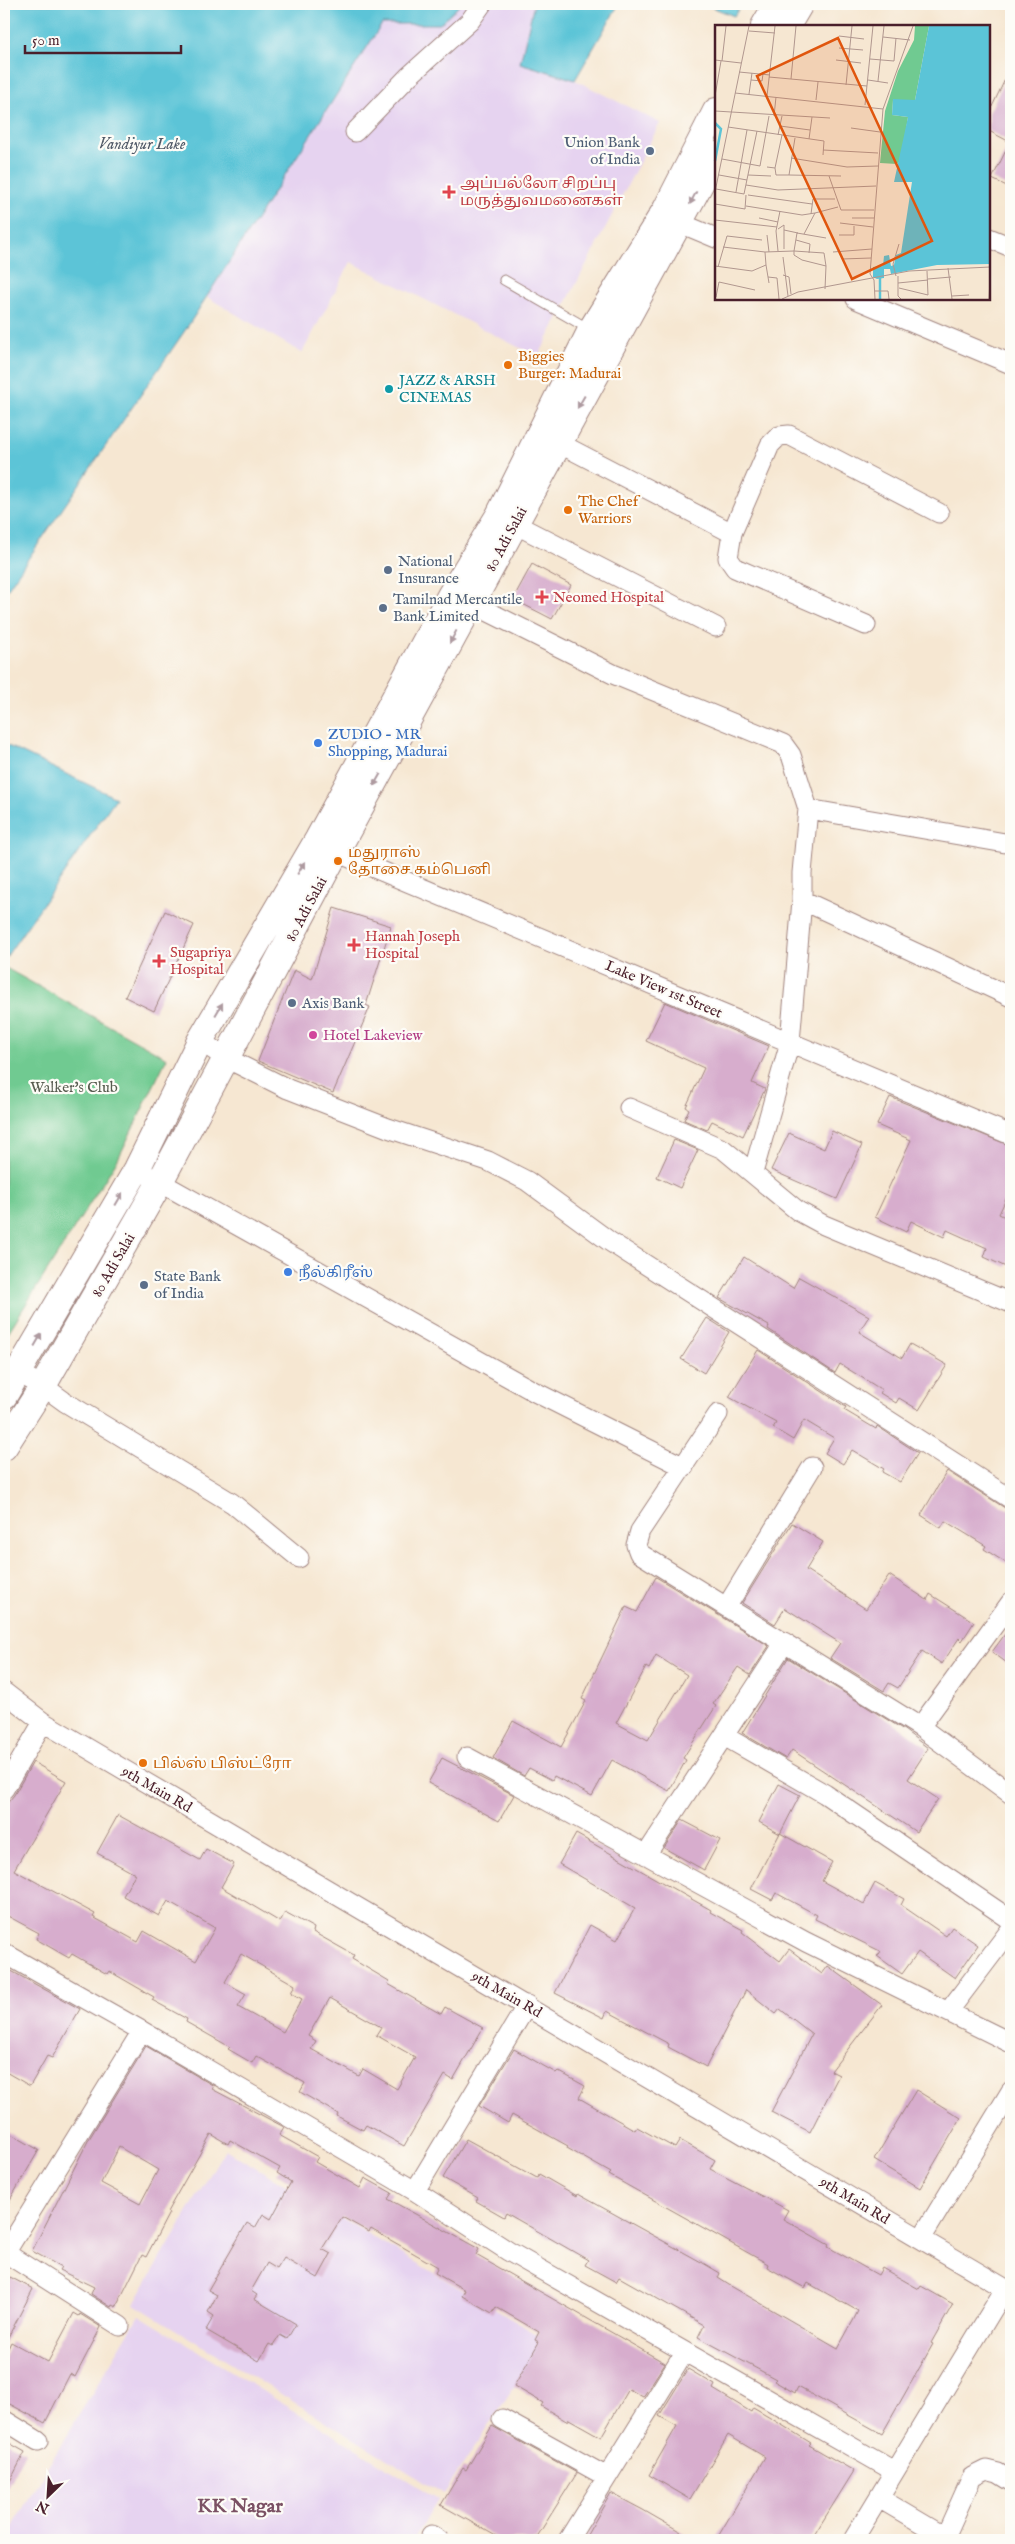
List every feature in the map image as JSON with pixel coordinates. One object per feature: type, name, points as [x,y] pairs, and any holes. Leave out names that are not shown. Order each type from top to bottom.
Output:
[{"type":"main road","points":[[765,25],[777,4]]},
{"type":"main road","points":[[788,25],[800,4]]},
{"type":"main road","name":"80 Adi Salai","points":[[673,216],[714,119]]},
{"type":"main road","name":"80 Adi Salai","points":[[4,1447],[44,1386],[160,1182],[226,1058],[327,846],[461,598],[507,519],[603,337],[673,216],[715,156]]},
{"type":"main road","name":"80 Adi Salai","points":[[4,1396],[137,1169],[200,1041],[327,846]]},
{"type":"street","points":[[355,132],[409,76],[470,21],[482,4]]},
{"type":"street","points":[[673,216],[715,237]]},
{"type":"street","points":[[990,238],[1011,247]]},
{"type":"street","points":[[858,300],[1011,364]]},
{"type":"street","points":[[866,624],[735,568],[728,558],[732,533],[770,445],[779,436],[789,435],[939,513]]},
{"type":"street","points":[[549,437],[732,533]]},
{"type":"street","points":[[507,519],[716,626]]},
{"type":"street","points":[[461,598],[613,674],[783,744],[791,755],[808,809],[790,1042],[753,1173]]},
{"type":"street","points":[[808,809],[1011,844]]},
{"type":"street","name":"Lake View 1st Street","points":[[327,846],[1011,1135]]},
{"type":"street","points":[[802,900],[1011,997]]},
{"type":"street","points":[[200,1041],[226,1058],[288,1089],[388,1128],[488,1162],[527,1181],[609,1241],[1011,1500]]},
{"type":"street","points":[[629,1108],[723,1149],[798,1211],[824,1225],[1011,1303]]},
{"type":"street","points":[[137,1169],[535,1392],[684,1467]]},
{"type":"street","points":[[18,1373],[44,1386],[65,1402],[232,1503],[299,1558]]},
{"type":"street","points":[[718,1414],[640,1531],[636,1545],[639,1553],[920,1727],[1011,1794]]},
{"type":"street","points":[[727,1606],[812,1467]]},
{"type":"street","points":[[920,1727],[1011,1602]]},
{"type":"street","points":[[646,1855],[785,1642]]},
{"type":"street","name":"9th Main Rd","points":[[4,1692],[43,1722],[527,2005],[1008,2290]]},
{"type":"street","points":[[4,1789],[43,1722]]},
{"type":"street","points":[[724,1736],[825,1794],[1011,1920]]},
{"type":"street","points":[[467,1757],[806,1942],[1011,2043]]},
{"type":"street","points":[[948,2012],[1011,1929]]},
{"type":"street","points":[[4,1953],[142,2031],[415,2192],[508,2251],[894,2471]]},
{"type":"street","points":[[415,2192],[527,2005]]},
{"type":"street","points":[[120,2326],[4,2253],[142,2031]]},
{"type":"street","points":[[921,2239],[1011,2091]]},
{"type":"street","points":[[853,2540],[894,2471],[1008,2290]]},
{"type":"street","points":[[568,2540],[684,2353]]},
{"type":"street","points":[[502,2419],[607,2477]]},
{"type":"street","points":[[4,2420],[38,2441]]},
{"type":"street","points":[[879,2498],[947,2539],[972,2477],[986,2470],[998,2473],[1011,2481]]},
{"type":"lane","points":[[504,280],[603,337]]},
{"type":"shaded area","name":"அப்பல்லோ சிறப்பு மருத்துவமனைகள்","points":[[461,4],[534,4],[520,63],[575,80],[660,123],[538,357],[351,262],[302,353],[207,297],[382,24],[440,24]]},
{"type":"shaded area","points":[[225,2149],[545,2339],[444,2494],[134,2304]]},
{"type":"shaded area","points":[[139,2315],[438,2499],[413,2540],[4,2540]]},
{"type":"green space","name":"Walker's Club","points":[[4,967],[167,1058],[118,1159],[4,1339]]},
{"type":"water","name":"Vandiyur Lake","points":[[4,4],[461,4],[440,24],[382,24],[186,329],[4,594]]},
{"type":"water","points":[[534,4],[619,4],[575,80],[520,63]]},
{"type":"water","points":[[704,4],[742,4],[734,16]]},
{"type":"water","points":[[4,744],[116,798],[4,960]]},
{"type":"building","points":[[1011,67],[1011,188],[992,179],[1010,142],[990,132],[990,111]]},
{"type":"building","points":[[532,564],[571,585],[552,619],[513,599]]},
{"type":"building","name":"Hotel Lakeview","points":[[334,908],[391,926],[366,1005],[370,1007],[333,1093],[258,1061],[294,970],[312,979]]},
{"type":"building","name":"Sugapriya Hospital","points":[[165,911],[194,925],[154,1011],[125,997]]},
{"type":"building","points":[[665,1002],[769,1046],[752,1083],[765,1089],[743,1136],[712,1121],[707,1130],[684,1120],[689,1109],[686,1107],[704,1068],[646,1041]]},
{"type":"building","points":[[890,1097],[1011,1146],[1011,1188],[999,1214],[1011,1220],[1011,1256],[1006,1267],[984,1257],[987,1248],[947,1230],[944,1237],[911,1221],[906,1232],[875,1217],[911,1140],[877,1125]]},
{"type":"building","points":[[832,1131],[862,1145],[837,1199],[771,1170],[789,1133],[824,1149]]},
{"type":"building","points":[[674,1140],[698,1150],[680,1188],[657,1177]]},
{"type":"building","points":[[744,1257],[793,1288],[799,1277],[869,1316],[859,1332],[902,1358],[910,1344],[947,1365],[919,1410],[899,1398],[896,1403],[880,1393],[882,1390],[840,1364],[835,1373],[768,1329],[769,1326],[719,1298]]},
{"type":"building","points":[[707,1318],[729,1332],[704,1373],[681,1359]]},
{"type":"building","points":[[758,1350],[846,1407],[844,1410],[876,1429],[877,1426],[918,1453],[900,1482],[882,1472],[884,1469],[852,1450],[843,1464],[825,1453],[834,1438],[804,1420],[793,1440],[773,1428],[776,1423],[729,1397]]},
{"type":"building","points":[[947,1471],[1011,1510],[1011,1566],[984,1549],[986,1546],[945,1521],[941,1528],[921,1515]]},
{"type":"building","points":[[792,1523],[823,1542],[806,1570],[866,1609],[889,1575],[927,1600],[930,1594],[974,1622],[962,1641],[959,1638],[942,1664],[922,1651],[898,1688],[889,1683],[884,1691],[830,1658],[840,1643],[785,1608],[775,1624],[742,1603]]},
{"type":"building","points":[[656,1577],[769,1646],[750,1675],[738,1667],[713,1704],[716,1706],[683,1758],[686,1760],[669,1791],[612,1760],[592,1796],[554,1776],[552,1780],[529,1768],[524,1776],[493,1758],[513,1721],[561,1747],[586,1701],[582,1699],[626,1607],[637,1612]],"holes":[[[656,1655],[687,1675],[648,1740],[616,1723],[646,1667],[649,1669]]]},
{"type":"building","points":[[1011,1626],[1011,1666],[992,1652]]},
{"type":"building","points":[[788,1658],[904,1730],[928,1748],[908,1779],[938,1799],[916,1832],[792,1750],[786,1759],[742,1733]]},
{"type":"building","points":[[442,1758],[514,1795],[499,1821],[428,1783]]},
{"type":"building","points":[[33,1762],[66,1781],[14,1870],[95,1914],[93,1917],[138,1942],[144,1931],[196,1961],[215,1928],[168,1901],[159,1916],[123,1896],[135,1874],[97,1853],[118,1815],[200,1860],[206,1849],[234,1864],[221,1887],[280,1922],[285,1912],[314,1928],[313,1932],[354,1955],[352,1959],[389,1981],[388,1984],[441,2014],[445,2007],[483,2028],[453,2080],[445,2075],[404,2146],[366,2125],[363,2130],[337,2116],[338,2114],[300,2092],[305,2083],[256,2056],[252,2063],[228,2049],[230,2047],[186,2022],[187,2019],[152,2000],[154,1997],[109,1971],[107,1974],[72,1954],[69,1958],[36,1939],[39,1933],[4,1914],[4,1807],[14,1795]],"holes":[[[241,1954],[295,1985],[291,1993],[302,1999],[283,2032],[238,2007],[246,1994],[225,1982]],[[330,1998],[381,2027],[376,2035],[415,2057],[397,2089],[363,2069],[359,2076],[311,2049],[316,2041],[308,2036]]]},
{"type":"building","points":[[779,1784],[800,1795],[780,1834],[759,1822]]},
{"type":"building","points":[[682,1820],[720,1840],[704,1870],[664,1848]]},
{"type":"building","points":[[780,1833],[832,1862],[822,1881],[864,1904],[875,1883],[904,1899],[901,1905],[946,1936],[952,1927],[978,1945],[955,1978],[918,1952],[902,1974],[877,1956],[880,1951],[815,1919],[817,1915],[776,1893],[772,1900],[751,1889]]},
{"type":"building","points":[[576,1834],[711,1910],[710,1912],[743,1930],[742,1932],[780,1961],[789,1949],[822,1974],[828,1966],[882,2005],[831,2071],[839,2075],[810,2132],[771,2112],[812,2034],[780,2009],[776,2014],[746,1990],[706,2067],[668,2047],[669,2044],[607,2011],[604,2018],[555,1993],[590,1925],[617,1940],[635,1908],[559,1864]]},
{"type":"building","points":[[4,1967],[80,2009],[52,2058],[47,2056],[30,2086],[4,2071]]},
{"type":"building","points":[[146,2046],[214,2086],[212,2089],[284,2127],[279,2135],[318,2157],[315,2162],[360,2188],[365,2178],[392,2193],[388,2199],[479,2249],[476,2255],[665,2363],[643,2397],[629,2389],[601,2437],[569,2419],[568,2422],[541,2406],[543,2403],[514,2386],[539,2342],[535,2340],[539,2332],[496,2307],[492,2313],[462,2296],[465,2290],[435,2273],[438,2267],[371,2229],[369,2232],[342,2217],[322,2249],[331,2254],[318,2278],[284,2258],[277,2269],[267,2263],[251,2291],[257,2295],[254,2299],[296,2324],[287,2339],[280,2335],[273,2346],[269,2344],[259,2361],[206,2330],[214,2316],[208,2312],[217,2295],[208,2290],[247,2223],[255,2228],[263,2214],[271,2219],[291,2182],[277,2173],[280,2168],[230,2140],[228,2144],[211,2134],[167,2212],[169,2213],[146,2257],[142,2255],[116,2307],[112,2305],[111,2307],[91,2294],[94,2287],[59,2270],[61,2267],[32,2251],[89,2139]],"holes":[[[119,2147],[158,2170],[140,2204],[101,2183]]]},
{"type":"building","points":[[514,2049],[556,2073],[558,2071],[585,2086],[579,2098],[635,2130],[637,2127],[675,2148],[680,2140],[715,2160],[710,2169],[788,2210],[783,2219],[829,2245],[828,2247],[878,2275],[882,2268],[919,2289],[921,2286],[953,2304],[931,2343],[933,2344],[882,2434],[798,2387],[795,2393],[774,2381],[776,2379],[698,2337],[704,2325],[619,2277],[616,2282],[585,2265],[588,2260],[506,2213],[504,2217],[476,2201],[478,2198],[443,2178],[466,2139],[537,2178],[539,2174],[577,2196],[578,2194],[703,2263],[720,2273],[718,2278],[729,2285],[838,2348],[853,2321],[858,2311],[808,2283],[805,2288],[767,2267],[768,2264],[609,2175],[611,2173],[567,2148],[568,2146],[512,2115],[508,2123],[479,2106]]},
{"type":"building","points":[[916,2090],[961,2118],[920,2188],[874,2160]]},
{"type":"building","points":[[4,2130],[39,2150],[4,2210]]},
{"type":"building","points":[[10,2277],[33,2289],[4,2345],[4,2289]]},
{"type":"building","points":[[74,2313],[79,2316],[80,2314],[101,2327],[75,2377],[70,2374],[45,2423],[4,2401],[4,2357],[11,2342],[48,2362]]},
{"type":"building","points":[[688,2369],[715,2385],[713,2389],[751,2412],[753,2408],[811,2443],[809,2445],[854,2471],[811,2540],[716,2540],[765,2457],[728,2435],[690,2499],[649,2475],[677,2426],[659,2416]]},
{"type":"building","points":[[492,2426],[577,2473],[535,2540],[503,2540],[441,2505],[463,2468],[466,2470]]},
{"type":"building","points":[[4,2440],[25,2452],[4,2493]]},
{"type":"building","points":[[611,2493],[643,2510],[695,2540],[584,2540]]},
{"type":"place","name":"Union Bank of India","points":[[650,151]]},
{"type":"place","name":"அப்பல்லோ சிறப்பு மருத்துவமனைகள்","points":[[449,192]]},
{"type":"place","name":"Biggies Burger: Madurai","points":[[508,365]]},
{"type":"place","name":"JAZZ & ARSH CINEMAS","points":[[389,389]]},
{"type":"place","name":"The Chef Warriors","points":[[568,510]]},
{"type":"place","name":"National Insurance","points":[[388,570]]},
{"type":"place","name":"Neomed Hospital","points":[[542,597]]},
{"type":"place","name":"Tamilnad Mercantile Bank Limited","points":[[383,608]]},
{"type":"place","name":"ZUDIO - MR Shopping, Madurai","points":[[318,743]]},
{"type":"place","name":"மதுராஸ் தோசை கம்பெனி","points":[[338,861]]},
{"type":"place","name":"Hannah Joseph Hospital","points":[[354,945]]},
{"type":"place","name":"Sugapriya Hospital","points":[[159,961]]},
{"type":"place","name":"Axis Bank","points":[[292,1003]]},
{"type":"place","name":"Hotel Lakeview","points":[[313,1035]]},
{"type":"place","name":"நீல்கிரீஸ்","points":[[288,1272]]},
{"type":"place","name":"State Bank of India","points":[[144,1285]]},
{"type":"place","name":"பில்ஸ் பிஸ்ட்ரோ","points":[[143,1763]]},
{"type":"district","name":"KK Nagar","points":[[240,2505]]}]
